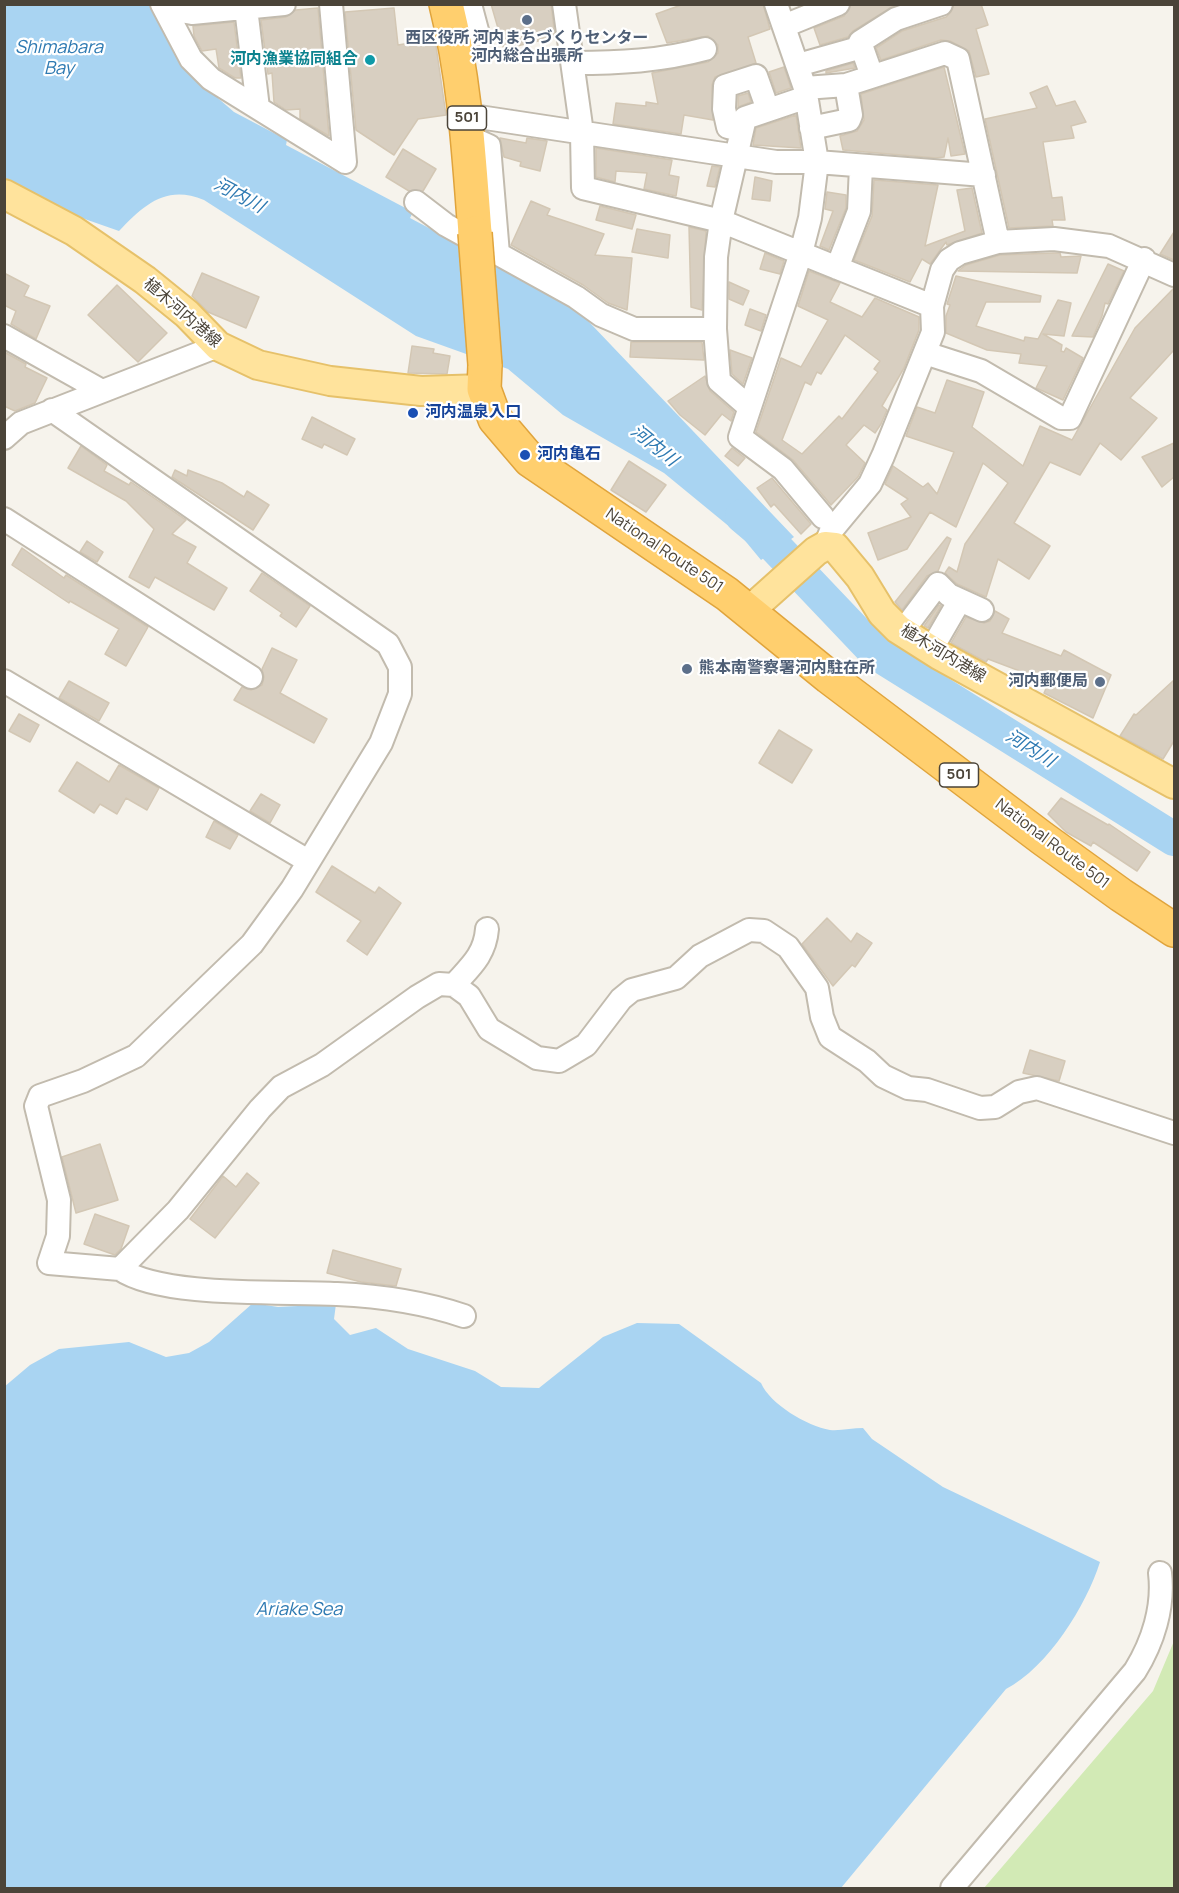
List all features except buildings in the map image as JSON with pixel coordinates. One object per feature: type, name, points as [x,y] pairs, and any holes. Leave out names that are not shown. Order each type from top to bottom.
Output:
[{"type":"highway","name":"National Route 501","points":[[446,4],[455,39],[468,126],[485,377],[495,419],[530,460],[759,604],[829,677],[1042,838],[1174,930]]},
{"type":"main road","name":"植木河内港線","points":[[4,194],[74,231],[145,280],[187,314],[218,346],[258,364],[330,381],[422,391],[485,377]]},
{"type":"main road","name":"植木河内港線","points":[[820,548],[836,548],[860,577],[882,613],[902,632],[1174,784]]},
{"type":"main road","points":[[759,604],[820,548]]},
{"type":"street","points":[[163,6],[192,14],[284,4]]},
{"type":"street","points":[[163,6],[191,59],[211,79],[345,162],[331,4]]},
{"type":"street","points":[[455,39],[478,34],[470,4]]},
{"type":"street","points":[[564,4],[582,132],[583,188],[721,220],[932,306]]},
{"type":"street","points":[[776,4],[806,93],[817,162],[810,218],[801,253],[740,437],[783,469],[823,517]]},
{"type":"street","points":[[784,26],[838,4]]},
{"type":"street","points":[[872,76],[860,42],[893,12],[941,4]]},
{"type":"street","points":[[246,8],[258,108]]},
{"type":"street","points":[[798,65],[862,47]]},
{"type":"street","points":[[573,63],[628,63],[674,57],[705,49]]},
{"type":"street","points":[[749,407],[719,381],[715,329],[716,257],[721,220],[734,156],[745,118],[806,93],[846,85],[945,53],[958,59],[999,242]]},
{"type":"street","points":[[741,130],[728,127],[724,109],[725,86],[756,76],[768,110]]},
{"type":"street","points":[[811,128],[849,120],[852,115],[846,85]]},
{"type":"street","points":[[468,126],[582,132],[776,162],[817,162],[984,175]]},
{"type":"street","points":[[468,126],[489,146],[498,254]]},
{"type":"street","points":[[837,268],[859,211],[861,166]]},
{"type":"street","points":[[416,202],[446,225],[576,297],[601,315],[634,329],[715,329]]},
{"type":"street","points":[[820,548],[870,484],[933,332],[932,306],[942,270],[949,260],[960,253],[999,242],[1054,238],[1109,246],[1144,259],[1174,275]]},
{"type":"street","points":[[925,353],[981,371],[1061,418],[1070,418],[1144,259]]},
{"type":"street","points":[[4,336],[102,391]]},
{"type":"street","points":[[4,438],[21,423],[218,346]]},
{"type":"street","points":[[52,410],[388,644],[400,668],[400,694],[381,743],[292,889],[252,944],[136,1056],[83,1081],[40,1096],[36,1106],[58,1200],[58,1236],[49,1263],[120,1269],[134,1278],[168,1286],[339,1294],[436,1306],[464,1316]]},
{"type":"street","points":[[4,519],[251,677]]},
{"type":"street","points":[[902,632],[938,584],[949,595],[982,610]]},
{"type":"street","points":[[931,650],[960,600]]},
{"type":"street","points":[[4,681],[308,861]]},
{"type":"street","points":[[454,985],[479,959],[486,943],[487,929]]},
{"type":"street","points":[[120,1269],[178,1210],[260,1109],[281,1087],[322,1065],[417,997],[439,984],[454,985],[469,996],[489,1029],[537,1058],[559,1061],[586,1045],[621,999],[632,990],[676,978],[700,956],[749,930],[764,932],[788,947],[817,988],[822,1017],[830,1038],[867,1061],[883,1076],[908,1088],[927,1090],[980,1108],[995,1107],[1018,1092],[1037,1088],[1173,1131]]},
{"type":"street","points":[[952,1888],[1135,1671],[1145,1654],[1158,1617],[1160,1573]]},
{"type":"green space","points":[[1174,1641],[1174,1888],[984,1888],[1153,1691]]},
{"type":"water","name":"Shimabara Bay","points":[[5,5],[166,5],[152,7],[190,74],[234,112],[287,140],[286,145],[413,212],[410,218],[571,303],[794,537],[761,560],[742,537],[664,473],[563,415],[508,369],[416,336],[204,200],[178,194],[167,196],[137,213],[119,231],[39,203],[5,183]]},
{"type":"water","name":"Ariake Sea","points":[[253,1303],[278,1307],[336,1304],[334,1319],[350,1335],[376,1328],[408,1349],[475,1371],[501,1387],[539,1388],[603,1337],[637,1323],[679,1324],[761,1383],[772,1399],[800,1419],[830,1430],[863,1428],[872,1439],[943,1487],[1100,1562],[1075,1616],[1051,1651],[1022,1679],[1006,1689],[841,1888],[5,1888],[4,1387],[30,1365],[59,1349],[129,1342],[166,1357],[189,1353],[209,1342]]},
{"type":"waterway","name":"河内川","points":[[742,516],[761,532],[876,653],[1174,839]]},
{"type":"place","name":"西区役所 河内まちづくりセンター 河内総合出張所","points":[[527,20]]},
{"type":"place","name":"河内漁業協同組合","points":[[370,60]]},
{"type":"place","name":"河内温泉入口","points":[[413,413]]},
{"type":"place","name":"河内亀石","points":[[525,455]]},
{"type":"place","name":"熊本南警察署河内駐在所","points":[[687,669]]},
{"type":"place","name":"河内郵便局","points":[[1100,682]]}]
